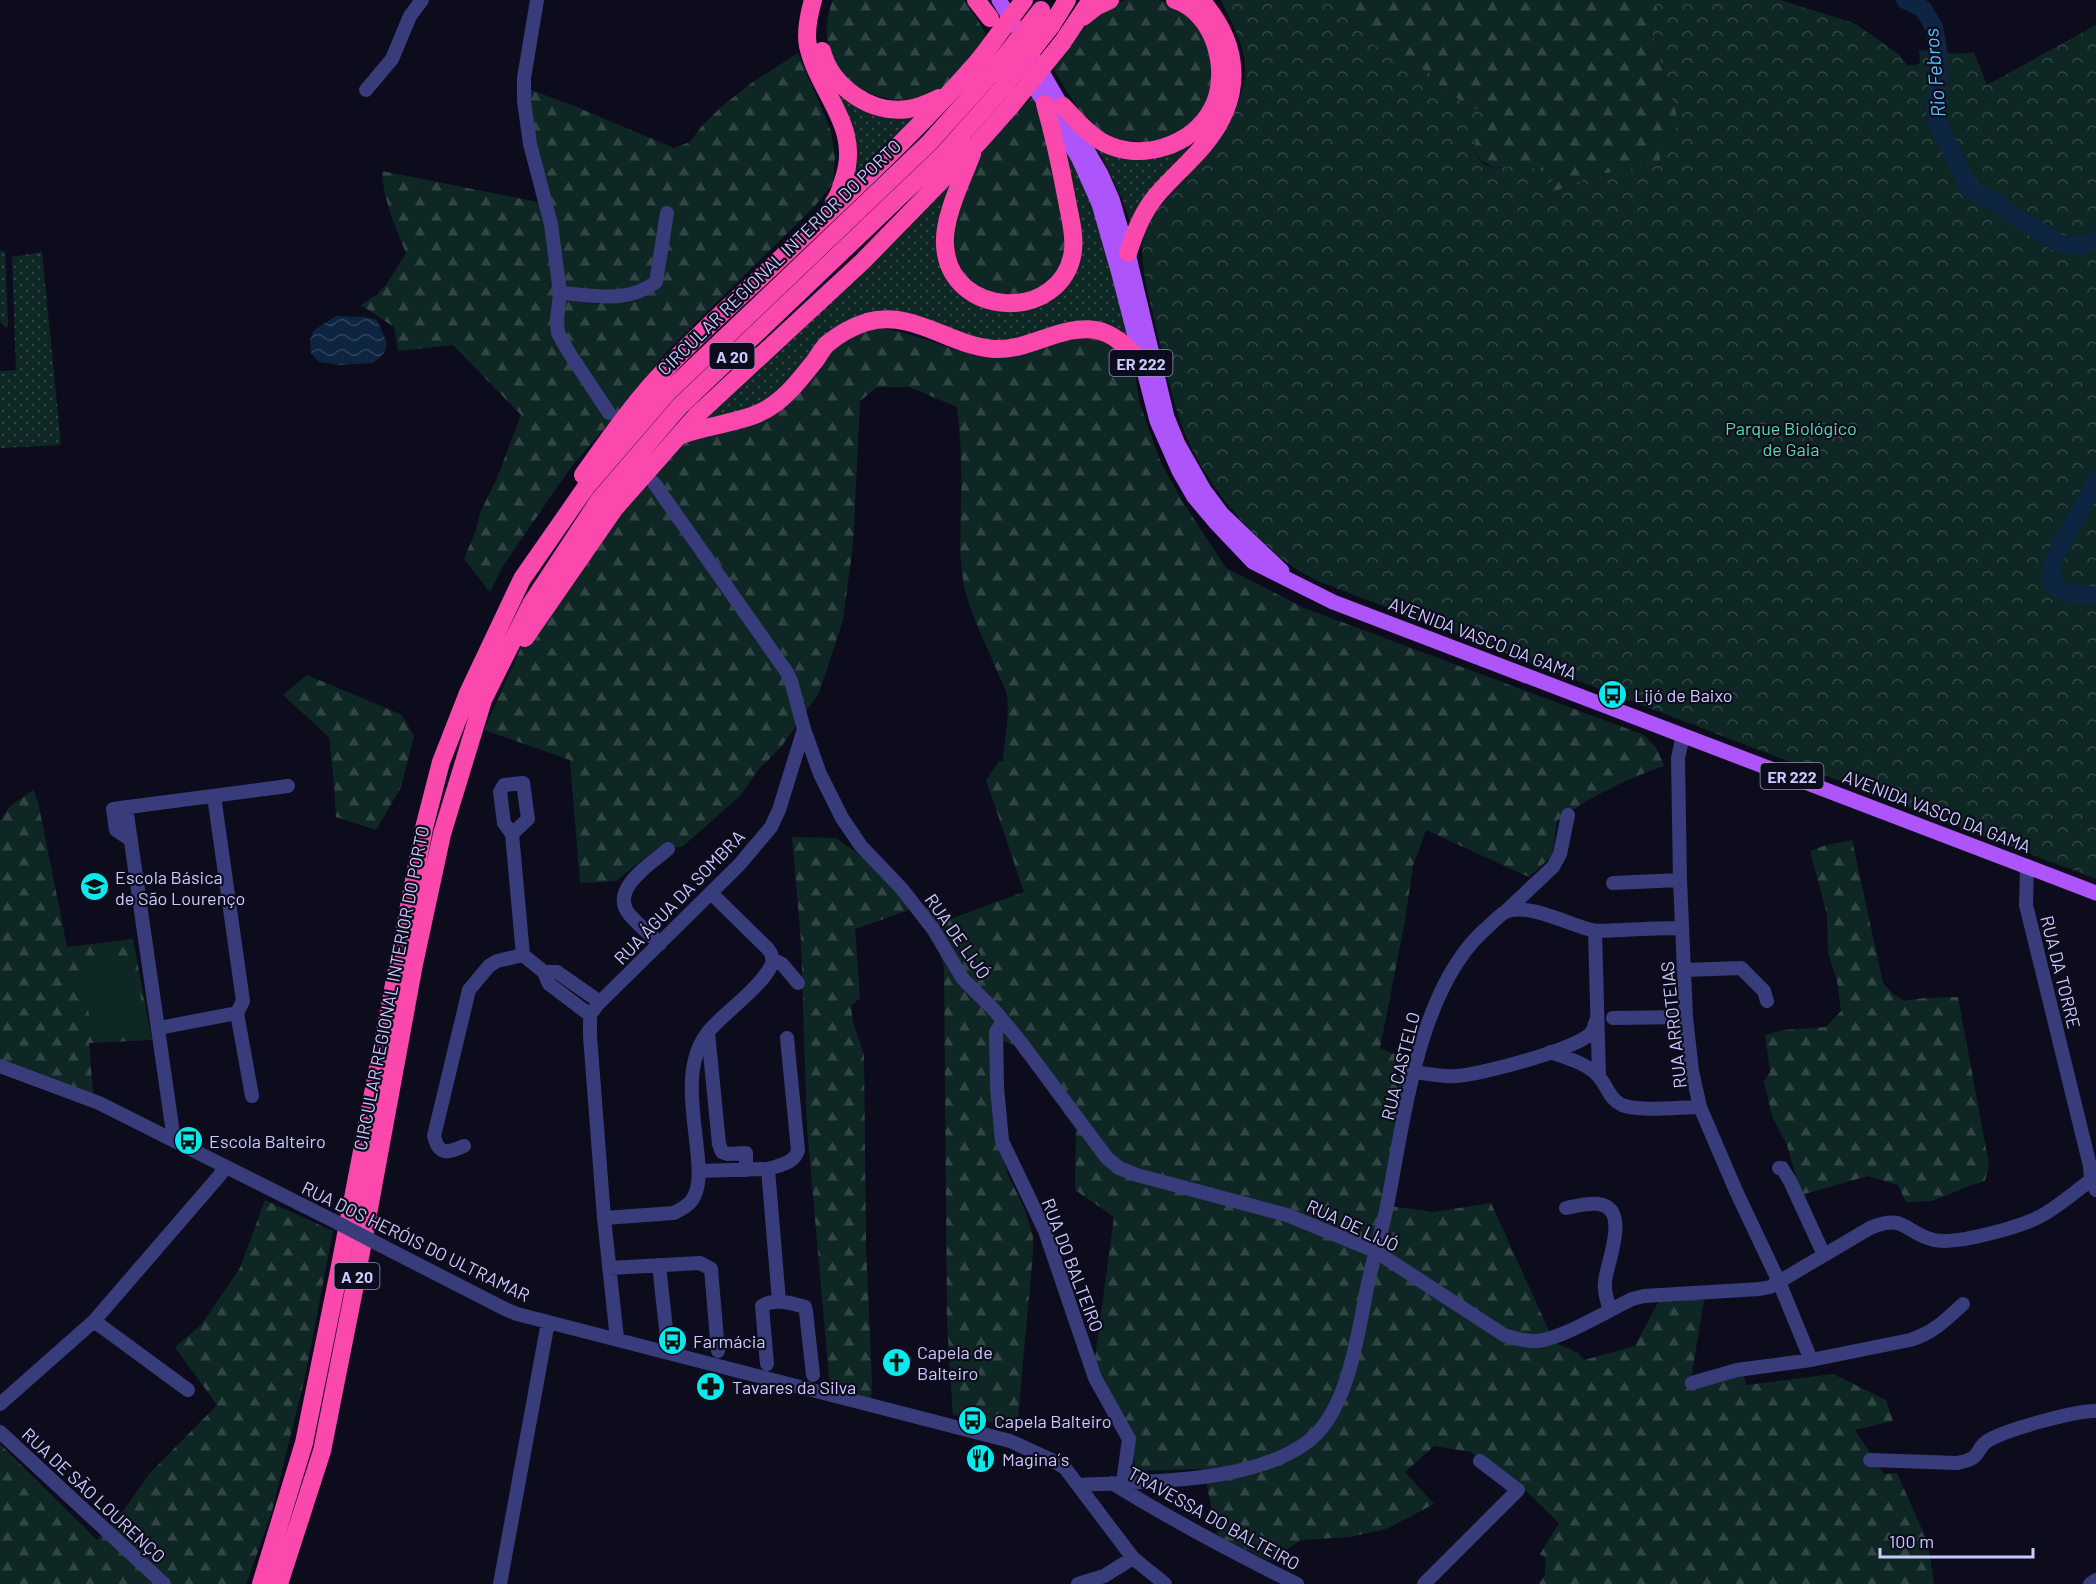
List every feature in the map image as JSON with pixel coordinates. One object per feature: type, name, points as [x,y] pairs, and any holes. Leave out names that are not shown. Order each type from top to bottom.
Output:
[{"type":"highway","points":[[813,0],[808,22],[808,45],[824,86],[844,125],[849,145],[849,161],[837,198],[823,218]]},
{"type":"highway","points":[[825,0],[819,23],[820,43],[824,59],[836,79],[847,90],[865,101],[886,108],[906,110],[926,105],[952,92]]},
{"type":"highway","points":[[978,0],[990,18]]},
{"type":"highway","points":[[522,579],[529,554],[615,430],[651,385],[694,340],[952,92],[985,67],[1024,0]]},
{"type":"highway","name":"CIRCULAR REGIONAL INTERIOR DO PORTO","points":[[279,1584],[322,1451],[414,964],[442,834],[483,700],[531,604],[600,499],[680,406],[943,154],[1000,91],[1051,26],[1067,0]]},
{"type":"highway","points":[[506,655],[521,644],[615,508],[674,438],[862,261],[978,143],[1062,43],[1091,0]]},
{"type":"highway","points":[[1076,22],[1097,6],[1110,0]]},
{"type":"highway","points":[[1054,105],[1103,142],[1122,149],[1146,151],[1170,146],[1193,132],[1211,110],[1219,89],[1216,45],[1208,28],[1195,12],[1175,0]]},
{"type":"highway","points":[[1128,253],[1142,216],[1157,195],[1205,144],[1223,116],[1233,91],[1233,67],[1229,44],[1220,25],[1201,0]]},
{"type":"highway","name":"CIRCULAR REGIONAL INTERIOR DO PORTO","points":[[261,1584],[304,1443],[424,828],[441,762],[468,693],[522,579],[586,487],[667,393],[928,143],[985,67],[1044,5]]},
{"type":"highway","points":[[978,143],[959,187],[947,224],[944,243],[948,262],[956,279],[968,291],[1001,303],[1029,301],[1044,294],[1057,283],[1067,269],[1073,251],[1073,230],[1056,144],[1054,105]]},
{"type":"highway","points":[[674,438],[698,429],[753,416],[773,406],[795,385],[827,345],[865,322],[884,319],[904,320],[972,345],[994,349],[1013,347],[1082,329],[1097,330],[1109,333],[1121,341],[1140,360]]},
{"type":"main road","name":"AVENIDA VASCO DA GAMA","points":[[1000,1],[1054,105],[1099,204],[1160,429],[1194,497],[1253,562],[1333,602],[2096,892]]},
{"type":"main road","name":"AVENIDA VASCO DA GAMA","points":[[990,18],[1101,174],[1112,199],[1128,253],[1157,382],[1178,444],[1204,490],[1222,514],[1295,584]]},
{"type":"street","points":[[366,90],[392,58],[410,16],[422,0]]},
{"type":"street","points":[[537,0],[524,78],[527,128],[551,224],[560,293],[558,333],[609,413]]},
{"type":"street","points":[[560,293],[617,297],[643,292],[656,282],[667,213]]},
{"type":"street","points":[[654,483],[786,671],[791,681],[804,729]]},
{"type":"street","name":"RUA ÁGUA DA SOMBRA","points":[[590,1015],[600,1002],[739,865],[771,827],[782,800],[804,729]]},
{"type":"street","name":"RUA DE LIJÓ","points":[[804,729],[830,797],[861,846],[915,905],[933,929],[963,979],[1004,1022],[1107,1158],[1119,1168],[1137,1175],[1298,1219],[1375,1251],[1504,1335],[1536,1342],[1547,1339],[1644,1296],[1760,1289],[1779,1282],[1870,1228],[1891,1221],[1902,1223],[1936,1240],[2004,1230],[2044,1215],[2093,1185]]},
{"type":"street","name":"RUA ARROTEIAS","points":[[1683,735],[1678,758],[1680,880],[1686,1017],[1692,1071],[1700,1107],[1779,1282],[1811,1360]]},
{"type":"street","points":[[174,1140],[126,807],[288,786]]},
{"type":"street","points":[[214,796],[243,1001],[237,1013],[252,1096]]},
{"type":"street","name":"RUA CASTELO","points":[[1078,1485],[1194,1478],[1231,1472],[1267,1463],[1291,1452],[1308,1442],[1322,1428],[1341,1394],[1359,1327],[1375,1251],[1388,1204],[1414,1071],[1429,1019],[1459,959],[1480,933],[1553,867],[1560,854],[1568,814]]},
{"type":"street","points":[[512,834],[523,955],[544,972],[549,984],[590,1015],[604,1218],[617,1340]]},
{"type":"street","points":[[660,944],[628,914],[624,901],[628,885],[668,849]]},
{"type":"street","name":"RUA DA TORRE","points":[[2027,866],[2026,905],[2093,1185]]},
{"type":"street","points":[[1613,883],[1680,880]]},
{"type":"street","points":[[711,893],[768,949],[773,960],[782,964],[798,983]]},
{"type":"street","points":[[1505,912],[1529,910],[1595,931],[1682,927]]},
{"type":"street","points":[[1595,931],[1599,1076],[1608,1093],[1615,1101],[1635,1108],[1700,1107]]},
{"type":"street","points":[[464,1146],[448,1152],[442,1151],[434,1136],[469,990],[489,966],[497,961],[523,955]]},
{"type":"street","points":[[604,1218],[674,1213],[692,1201],[697,1190],[699,1171],[692,1083],[694,1060],[703,1038],[718,1020],[755,985],[771,966],[773,960]]},
{"type":"street","points":[[1685,970],[1741,968],[1764,992],[1767,1001]]},
{"type":"street","points":[[544,972],[557,972],[600,1002]]},
{"type":"street","points":[[159,1028],[237,1013]]},
{"type":"street","points":[[1613,1018],[1686,1017]]},
{"type":"street","points":[[1414,1071],[1453,1077],[1469,1075],[1550,1052],[1573,1045],[1591,1032],[1597,1019]]},
{"type":"street","name":"RUA DO BALTEIRO","points":[[1004,1022],[996,1032],[997,1088],[1002,1141],[1045,1231],[1095,1378],[1129,1439],[1117,1482]]},
{"type":"street","points":[[708,1032],[719,1144],[722,1152],[746,1153],[746,1170]]},
{"type":"street","points":[[699,1171],[768,1169],[790,1161],[798,1154],[787,1038]]},
{"type":"street","points":[[1550,1052],[1574,1060],[1599,1076]]},
{"type":"street","name":"RUA DOS HERÓIS DO ULTRAMAR","points":[[0,1066],[99,1103],[505,1310],[1010,1441],[1065,1468],[1133,1558],[1165,1584]]},
{"type":"street","points":[[0,1404],[94,1321],[220,1176],[225,1166]]},
{"type":"street","points":[[1779,1168],[1782,1168],[1790,1181],[1824,1255]]},
{"type":"street","points":[[768,1169],[779,1301]]},
{"type":"street","points":[[1566,1208],[1599,1204],[1607,1207],[1612,1214],[1615,1224],[1615,1244],[1605,1284],[1610,1310]]},
{"type":"street","points":[[609,1268],[700,1263],[711,1269],[718,1351]]},
{"type":"street","points":[[659,1265],[667,1338]]},
{"type":"street","points":[[767,1364],[762,1306],[765,1303],[779,1301],[803,1306],[806,1309],[813,1375]]},
{"type":"street","points":[[1692,1383],[1737,1370],[1811,1360],[1910,1340],[1926,1335],[1941,1326],[1963,1304]]},
{"type":"street","points":[[94,1321],[188,1390]]},
{"type":"street","points":[[500,1584],[548,1322]]},
{"type":"street","points":[[1870,1460],[1957,1463],[1975,1458],[1986,1442],[2006,1432],[2082,1411],[2096,1411]]},
{"type":"street","name":"RUA DE SÃO LOURENÇO","points":[[0,1432],[164,1584]]},
{"type":"street","points":[[1424,1584],[1518,1490],[1480,1461]]},
{"type":"street","name":"TRAVESSA DO BALTEIRO","points":[[1117,1482],[1177,1522],[1239,1556],[1298,1584]]},
{"type":"street","points":[[1078,1584],[1104,1576],[1133,1558]]},
{"type":"street","points":[[2090,1584],[2096,1580]]},
{"type":"green space","points":[[833,0],[965,0],[986,34],[963,69],[939,90],[907,99],[885,98],[865,91],[848,79],[836,63],[828,44],[827,23]]},
{"type":"green space","points":[[1126,0],[1159,0],[1182,10],[1200,30],[1212,54],[1212,84],[1205,105],[1191,123],[1174,135],[1149,142],[1123,141],[1100,133],[1084,118],[1053,69],[1093,19],[1113,5]]},
{"type":"green space","name":"Parque Biológico de Gaia","points":[[1221,0],[1335,0],[1379,50],[1430,73],[1443,90],[1483,113],[1489,126],[1482,131],[1475,143],[1480,161],[1494,168],[1519,166],[1561,173],[1541,189],[1549,194],[1595,175],[1659,165],[1661,153],[1679,122],[1650,26],[1658,11],[1655,0],[1780,0],[1854,23],[1900,55],[1907,66],[1920,64],[1919,50],[1960,54],[1974,52],[1987,85],[2096,25],[2096,879],[1318,581],[1287,563],[1256,536],[1216,489],[1186,436],[1168,379],[1146,286],[1143,259],[1144,235],[1151,218],[1215,142],[1234,113],[1240,97],[1244,81],[1244,55],[1236,31]]},
{"type":"green space","points":[[1335,0],[1655,0],[1658,11],[1650,26],[1679,122],[1661,153],[1659,165],[1595,175],[1549,194],[1541,189],[1560,173],[1515,166],[1495,168],[1482,161],[1475,152],[1475,140],[1481,131],[1483,113],[1443,90],[1430,73],[1379,50]]},
{"type":"green space","points":[[798,53],[831,131],[835,157],[833,183],[815,206],[665,353],[625,405],[571,467],[503,566],[490,592],[464,559],[476,530],[480,513],[497,478],[521,415],[453,345],[398,351],[394,327],[361,305],[379,293],[386,285],[406,253],[387,203],[382,171],[543,203],[518,85],[674,148],[690,142],[722,106],[753,82]]},
{"type":"green space","points":[[832,83],[921,113],[849,183]]},
{"type":"green space","points":[[1032,98],[1041,119],[1068,243],[1060,267],[1048,282],[1029,293],[1005,297],[983,289],[965,276],[955,255],[953,235],[962,197],[977,160],[995,134]]},
{"type":"green space","points":[[1203,132],[1154,186],[1130,221],[1121,196],[1094,141],[1110,149]]},
{"type":"green space","points":[[1064,145],[1092,199],[1128,335],[1126,338],[994,340],[975,337],[896,311],[792,381],[764,404],[702,422],[956,174],[940,253],[990,307]]},
{"type":"green space","points":[[0,250],[5,252],[8,326],[6,328],[0,322]]},
{"type":"green space","points":[[42,252],[61,445],[0,448],[0,371],[16,370],[12,257]]},
{"type":"green space","points":[[877,328],[909,334],[971,354],[1003,358],[1064,341],[1097,335],[1123,353],[1134,368],[1140,404],[1159,458],[1180,498],[1226,568],[1304,608],[1644,735],[1657,749],[1664,766],[1608,789],[1557,821],[1552,856],[1529,877],[1426,830],[1413,866],[1404,926],[1380,1048],[1410,1061],[1383,1205],[1434,1212],[1491,1203],[1554,1342],[1578,1353],[1584,1360],[1635,1346],[1661,1297],[1704,1300],[1690,1385],[1743,1372],[1746,1385],[1833,1374],[1886,1400],[1893,1421],[1855,1430],[1884,1474],[1897,1473],[1928,1543],[1934,1584],[1539,1584],[1545,1575],[1546,1559],[1540,1554],[1559,1523],[1525,1490],[1471,1452],[1434,1446],[1405,1472],[1434,1504],[1386,1529],[1350,1537],[1301,1540],[1270,1561],[1218,1536],[1203,1469],[1136,1471],[1131,1440],[1094,1365],[1114,1217],[1075,1190],[1076,1130],[1016,1045],[996,1039],[999,1145],[1008,1175],[1025,1210],[1033,1236],[1017,1428],[953,1415],[947,1322],[944,966],[921,906],[855,929],[860,998],[851,1006],[853,1022],[864,1055],[866,1247],[871,1402],[830,1388],[807,1128],[801,941],[792,837],[836,838],[899,883],[942,922],[1024,892],[986,780],[999,761],[1003,761],[1008,717],[1007,700],[1004,687],[971,610],[964,585],[961,555],[961,467],[957,407],[909,387],[877,387],[860,401],[853,545],[843,620],[819,693],[781,747],[759,769],[740,796],[682,847],[657,848],[616,881],[580,883],[570,760],[484,730],[523,643],[574,564],[680,437],[756,422],[839,338]]},
{"type":"green space","points":[[307,675],[402,715],[414,736],[401,787],[376,830],[336,817],[329,737],[283,695]]},
{"type":"green space","points":[[33,790],[38,802],[67,947],[133,939],[152,1040],[89,1043],[93,1094],[0,1059],[0,821],[9,807]]},
{"type":"green space","points":[[1852,840],[1883,983],[1893,994],[1904,1001],[1958,997],[1989,1165],[1985,1181],[1932,1201],[1906,1202],[1898,1185],[1868,1176],[1801,1195],[1787,1145],[1772,1116],[1764,1081],[1770,1072],[1765,1035],[1784,1030],[1826,1027],[1841,1011],[1837,981],[1828,953],[1827,914],[1810,851]]},
{"type":"green space","points":[[133,956],[147,1032],[94,1042],[80,966]]},
{"type":"green space","points":[[265,1200],[333,1231],[305,1377],[271,1515],[246,1584],[0,1584],[0,1444],[97,1540],[124,1510],[149,1474],[217,1405],[175,1347],[201,1325],[240,1268]]},
{"type":"water","points":[[336,316],[366,317],[377,320],[387,343],[384,353],[373,363],[340,365],[319,362],[311,353],[310,340],[314,330]]},
{"type":"waterway","name":"Rio Febros","points":[[1905,0],[1923,9],[1934,27],[1940,85],[1934,107],[1936,119],[1969,188],[1982,197],[1996,201],[2013,216],[2055,242],[2081,246],[2096,240]]},
{"type":"waterway","name":"Rio Febros","points":[[2096,481],[2053,561],[2050,580],[2064,592],[2096,595]]},
{"type":"place","name":"Lijó de Baixo","points":[[1613,695]]},
{"type":"place","name":"Escola Básica de São Lourenço","points":[[94,887]]},
{"type":"place","name":"Escola Balteiro","points":[[188,1141]]},
{"type":"place","name":"Farmácia","points":[[672,1341]]},
{"type":"place","name":"Capela de Balteiro","points":[[896,1362]]},
{"type":"place","name":"Tavares da Silva","points":[[711,1387]]},
{"type":"place","name":"Capela Balteiro","points":[[973,1421]]},
{"type":"place","name":"Magina´s","points":[[981,1459]]}]
